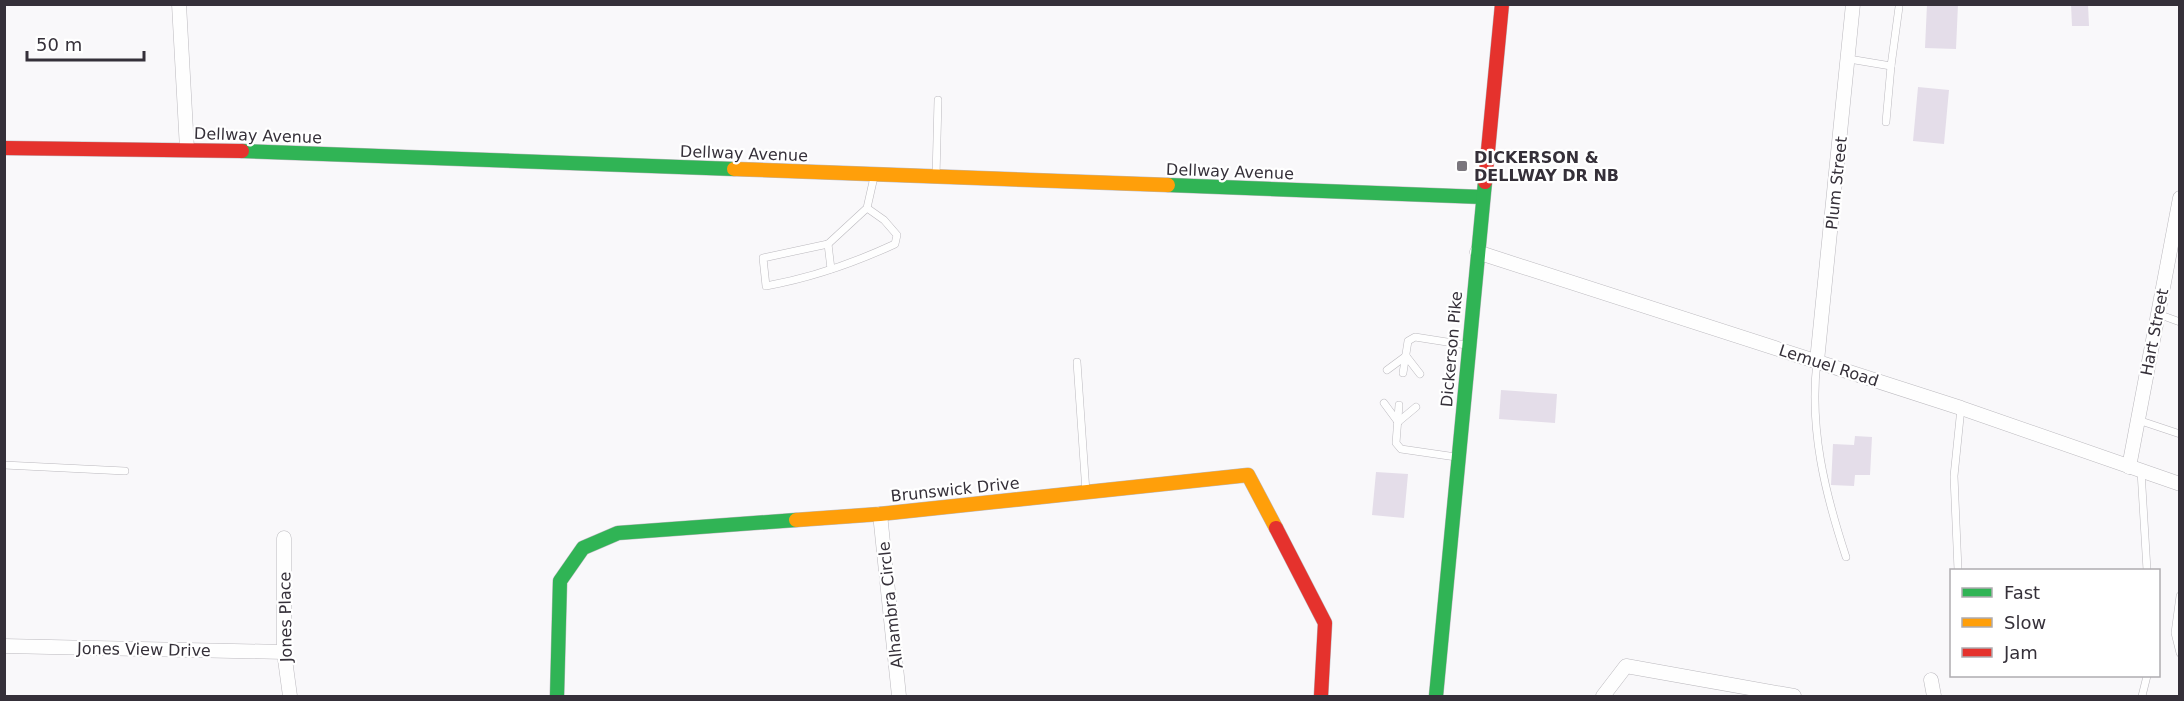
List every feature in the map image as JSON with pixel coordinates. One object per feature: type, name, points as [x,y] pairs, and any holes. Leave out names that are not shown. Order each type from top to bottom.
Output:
[{"type":"street","points":[[178,4],[187,149]]},
{"type":"street","name":"Dickerson Pike","points":[[1436,696],[1502,4]]},
{"type":"street","name":"Plum Street","points":[[1817,361],[1853,4]]},
{"type":"street","name":"Dellway Avenue","points":[[4,148],[187,149],[1482,196]]},
{"type":"street","name":"Hart Street","points":[[2134,469],[2138,420],[2180,198]]},
{"type":"street","name":"Lemuel Road","points":[[1477,252],[1961,408],[2180,484]]},
{"type":"street","name":"Brunswick Drive","points":[[556,696],[560,581],[583,548],[618,533],[880,514],[1248,475],[1325,623],[1321,696]]},
{"type":"street","name":"Alhambra Circle","points":[[880,514],[899,696]]},
{"type":"street","name":"Jones Place","points":[[284,538],[284,652],[290,696]]},
{"type":"street","name":"Jones View Drive","points":[[4,646],[284,652]]},
{"type":"street","points":[[1603,696],[1626,666],[1794,696]]},
{"type":"street","points":[[1931,680],[1934,696]]},
{"type":"lane","points":[[1886,122],[1899,7]]},
{"type":"lane","points":[[1848,59],[1892,66]]},
{"type":"lane","points":[[936,177],[938,100]]},
{"type":"lane","points":[[867,208],[884,220],[897,235],[895,244],[793,281],[766,286],[763,258],[828,244],[867,208],[875,174]]},
{"type":"lane","points":[[828,244],[831,268]]},
{"type":"lane","points":[[2158,314],[2180,322]]},
{"type":"lane","points":[[1403,373],[1408,341],[1415,337],[1468,345]]},
{"type":"lane","points":[[1387,370],[1406,356]]},
{"type":"lane","points":[[1406,356],[1420,374]]},
{"type":"lane","points":[[1817,361],[1814,404],[1816,440],[1828,501],[1846,557]]},
{"type":"lane","points":[[1077,362],[1086,492]]},
{"type":"lane","points":[[1384,404],[1398,422]]},
{"type":"lane","points":[[1400,405],[1396,443],[1401,449],[1458,457]]},
{"type":"lane","points":[[1398,422],[1416,407]]},
{"type":"lane","points":[[1958,569],[1954,476],[1961,408]]},
{"type":"lane","points":[[2138,420],[2180,434]]},
{"type":"lane","points":[[4,465],[125,471]]},
{"type":"lane","points":[[2134,469],[2147,569]]},
{"type":"lane","points":[[2180,596],[2175,633],[2180,653]]},
{"type":"lane","points":[[2142,696],[2147,677]]},
{"type":"building","points":[[1927,4],[1958,4],[1956,49],[1925,48]]},
{"type":"building","points":[[2071,4],[2088,4],[2089,26],[2072,26]]},
{"type":"building","points":[[1918,87],[1949,90],[1944,144],[1913,141]]},
{"type":"building","points":[[1501,390],[1557,394],[1555,423],[1499,419]]},
{"type":"building","points":[[1855,436],[1872,437],[1870,475],[1855,475],[1854,486],[1831,485],[1833,444],[1854,445]]},
{"type":"building","points":[[1376,472],[1408,474],[1404,518],[1372,515]]},
{"type":"traffic: fast","points":[[242,151],[734,169]]},
{"type":"traffic: fast","points":[[1436,696],[1485,182]]},
{"type":"traffic: fast","points":[[1168,185],[1482,197]]},
{"type":"traffic: fast","points":[[557,696],[560,581],[583,548],[618,533],[796,520]]},
{"type":"traffic: slow","points":[[734,169],[1168,185]]},
{"type":"traffic: slow","points":[[796,520],[880,514],[1248,475],[1276,528]]},
{"type":"traffic: jam","points":[[1485,182],[1502,4]]},
{"type":"traffic: jam","points":[[4,148],[242,151]]},
{"type":"traffic: jam","points":[[1276,528],[1325,623],[1321,696]]},
{"type":"place","name":"DICKERSON & DELLWAY DR NB","points":[[1462,166]]}]
